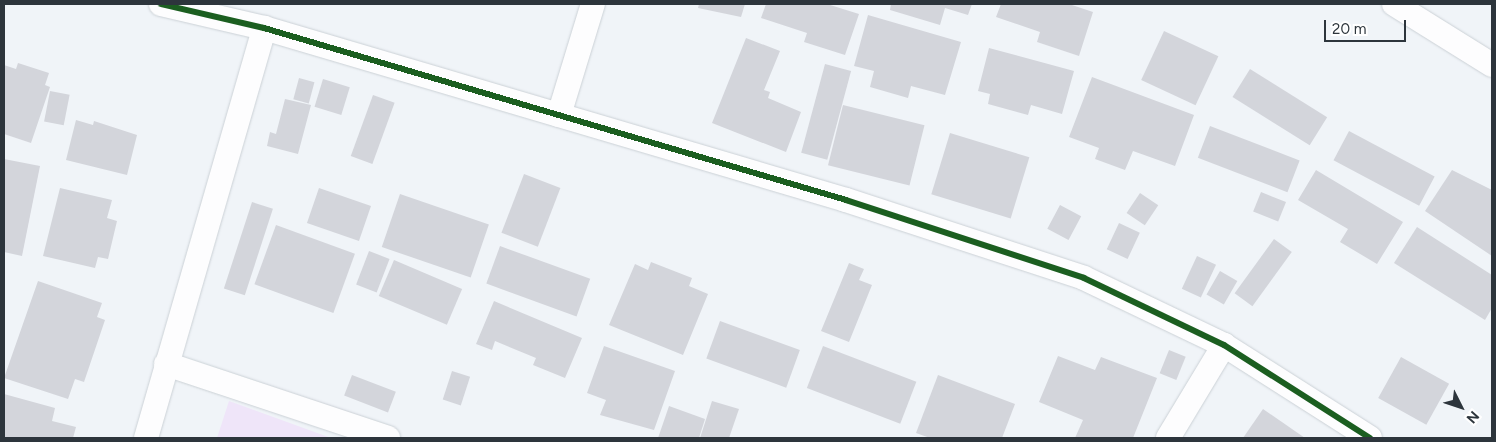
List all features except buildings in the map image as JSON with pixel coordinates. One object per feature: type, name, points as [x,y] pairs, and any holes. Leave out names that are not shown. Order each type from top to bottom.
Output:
[{"type":"street","points":[[161,4],[264,28],[560,115],[846,200],[1084,278],[1224,345],[1370,438]]},
{"type":"street","points":[[560,115],[593,4]]},
{"type":"street","points":[[1394,4],[1492,65]]},
{"type":"street","points":[[146,438],[264,28]]},
{"type":"street","points":[[1168,438],[1224,345]]},
{"type":"street","points":[[166,364],[388,438]]},
{"type":"shaded area","points":[[229,401],[331,438],[217,438]]},
{"type":"cycle path","points":[[161,4],[264,28],[846,200],[1084,278],[1224,345],[1370,438]]}]
